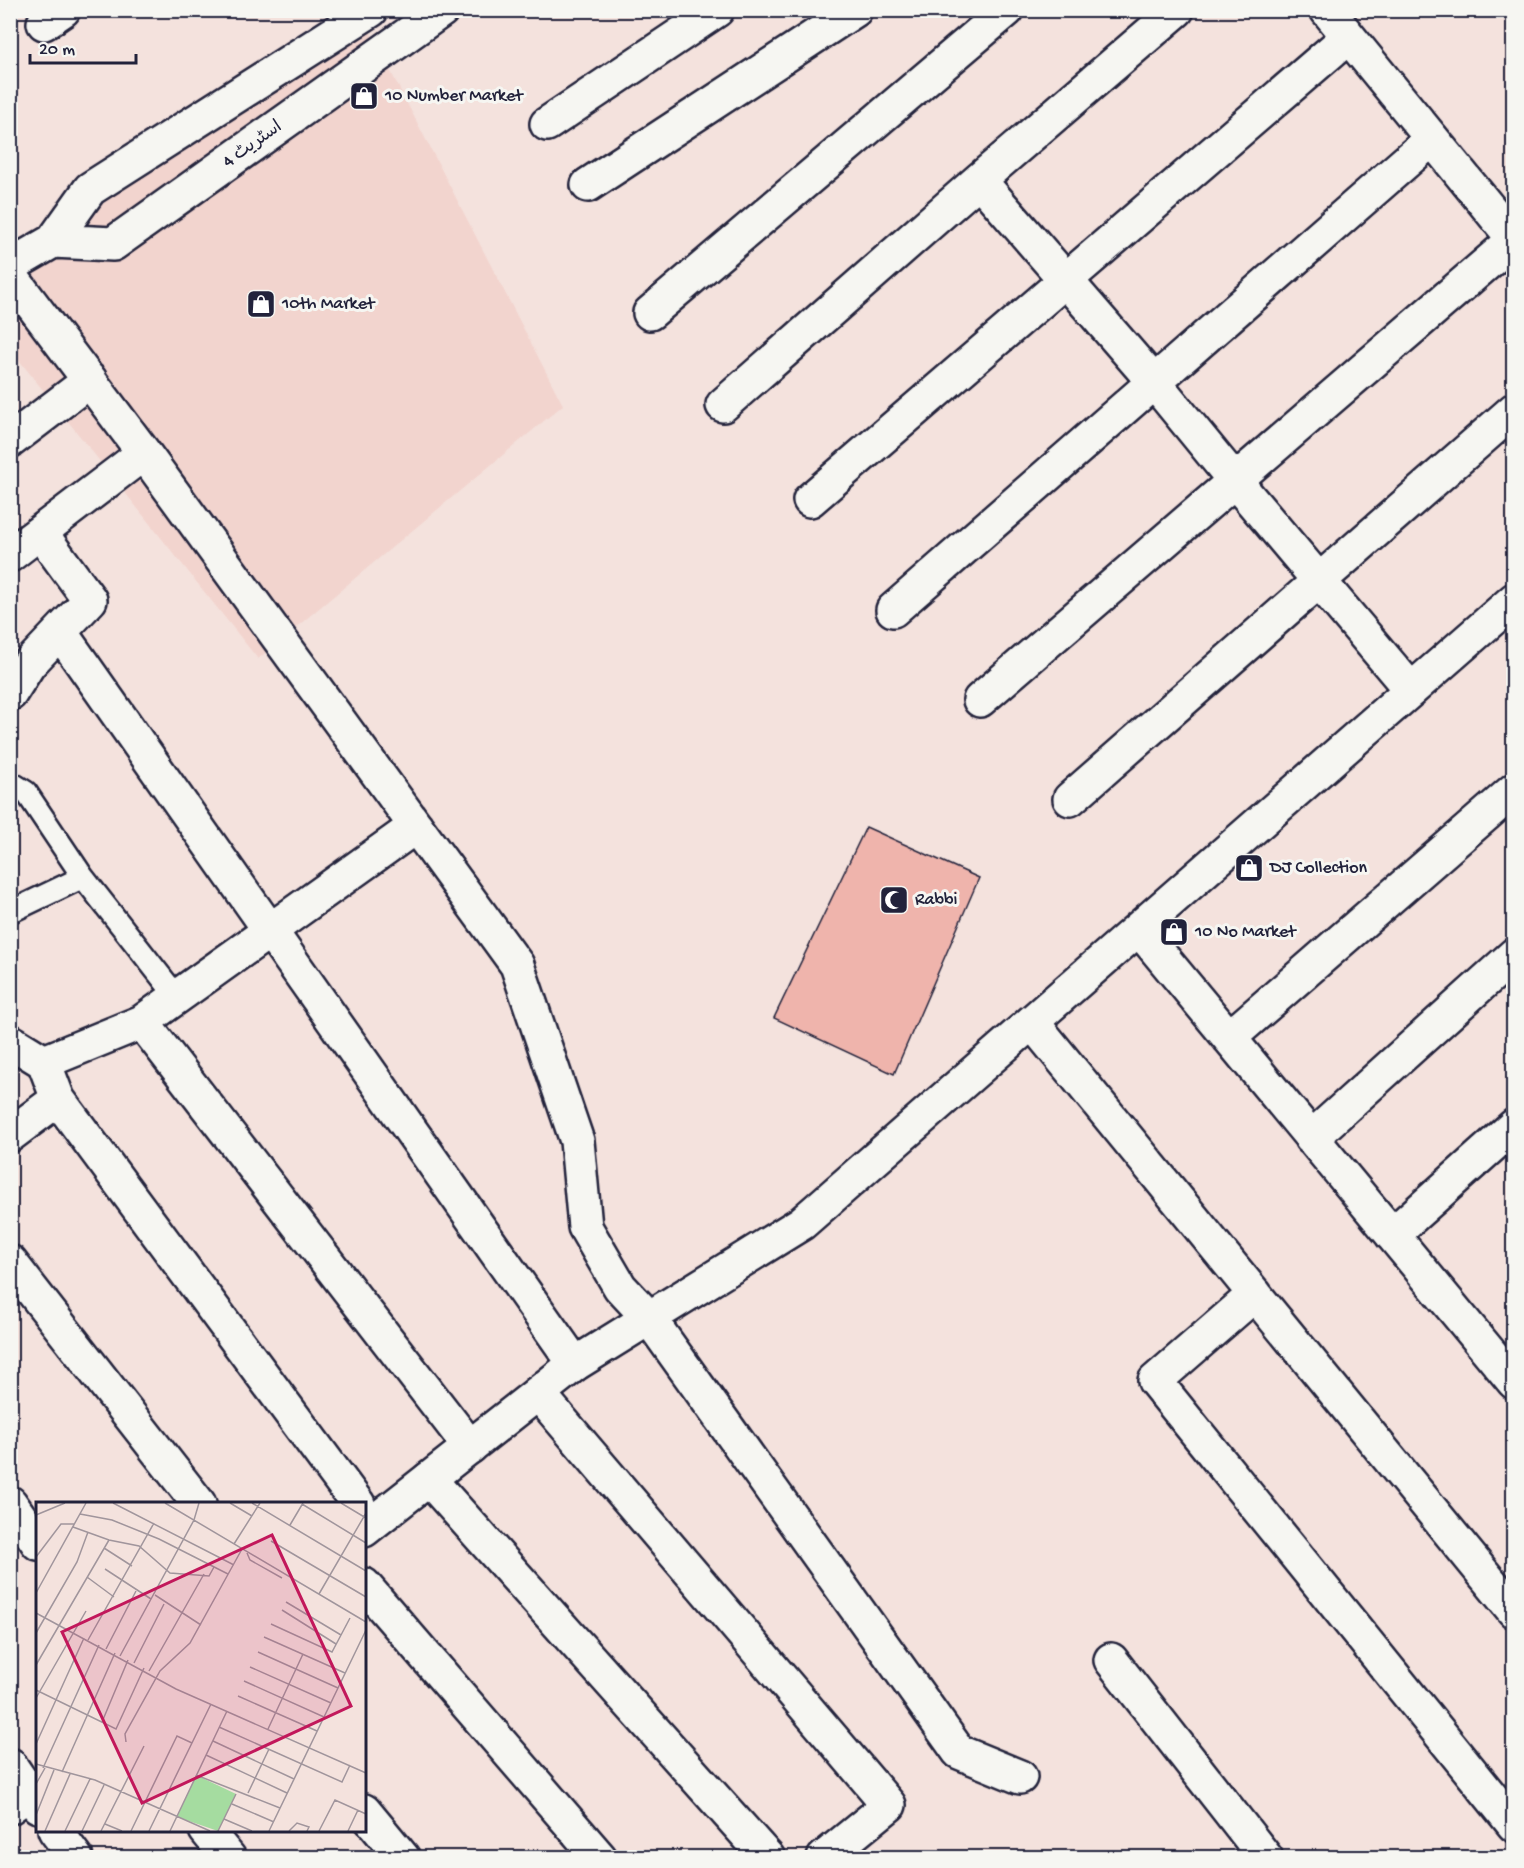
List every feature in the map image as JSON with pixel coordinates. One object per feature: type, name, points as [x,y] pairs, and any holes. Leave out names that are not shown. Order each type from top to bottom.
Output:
[{"type":"street","points":[[10,266],[53,240],[90,189],[371,10]]},
{"type":"street","name":"اسٹریٹ 4","points":[[53,240],[113,244],[442,10]]},
{"type":"street","points":[[547,123],[717,10]]},
{"type":"street","points":[[588,185],[855,10]]},
{"type":"street","points":[[650,314],[1007,10]]},
{"type":"street","points":[[723,405],[1177,10]]},
{"type":"street","points":[[980,700],[1514,239],[1327,10]]},
{"type":"street","points":[[810,500],[1348,37]]},
{"type":"street","points":[[893,609],[1432,139]]},
{"type":"street","points":[[979,180],[1154,381],[1318,581],[1411,690]]},
{"type":"street","points":[[10,274],[144,453],[517,965],[577,1140],[585,1227],[620,1287],[649,1318],[959,1752],[1020,1777]]},
{"type":"street","points":[[10,441],[90,380]]},
{"type":"street","points":[[1070,799],[1514,410]]},
{"type":"street","points":[[10,555],[144,453]]},
{"type":"street","points":[[10,694],[29,664],[90,600],[40,532]]},
{"type":"street","points":[[366,1516],[429,1479],[575,1364],[802,1222],[1514,600]]},
{"type":"street","points":[[60,632],[575,1364]]},
{"type":"street","points":[[1229,1038],[1514,789]]},
{"type":"street","points":[[44,1062],[142,1022],[416,826]]},
{"type":"street","points":[[1139,929],[1392,1235],[1511,1374]]},
{"type":"street","points":[[1311,1138],[1514,955]]},
{"type":"street","points":[[142,1022],[470,1447]]},
{"type":"street","points":[[1032,1022],[1514,1611]]},
{"type":"street","points":[[10,1041],[44,1062],[58,1099],[354,1502]]},
{"type":"street","points":[[10,1135],[58,1099]]},
{"type":"street","points":[[1392,1235],[1514,1126]]},
{"type":"street","points":[[10,1262],[198,1502]]},
{"type":"street","points":[[1255,1294],[1155,1381],[1514,1825]]},
{"type":"street","points":[[538,1393],[889,1805],[824,1857]]},
{"type":"street","points":[[429,1479],[768,1857]]},
{"type":"street","points":[[10,1503],[36,1540]]},
{"type":"street","points":[[366,1587],[600,1857]]},
{"type":"street","points":[[1111,1660],[1266,1857]]},
{"type":"street","points":[[10,1765],[28,1798]]},
{"type":"street","points":[[366,1813],[403,1857]]},
{"type":"street","points":[[56,1832],[75,1857]]},
{"type":"street","points":[[208,1832],[229,1857]]},
{"type":"lane","points":[[10,782],[26,792],[83,877],[177,998]]},
{"type":"lane","points":[[10,912],[83,877]]},
{"type":"shaded area","name":"10th Market","points":[[362,16],[563,405],[258,659],[11,350],[11,258]]},
{"type":"building","points":[[866,827],[979,878],[894,1074],[774,1018]]},
{"type":"place","name":"10 Number Market","points":[[364,96]]},
{"type":"place","name":"10th Market","points":[[261,304]]},
{"type":"place","name":"DJ Collection","points":[[1249,868]]},
{"type":"place","name":"Rabbi","points":[[894,900]]},
{"type":"place","name":"10 No Market","points":[[1174,932]]}]
